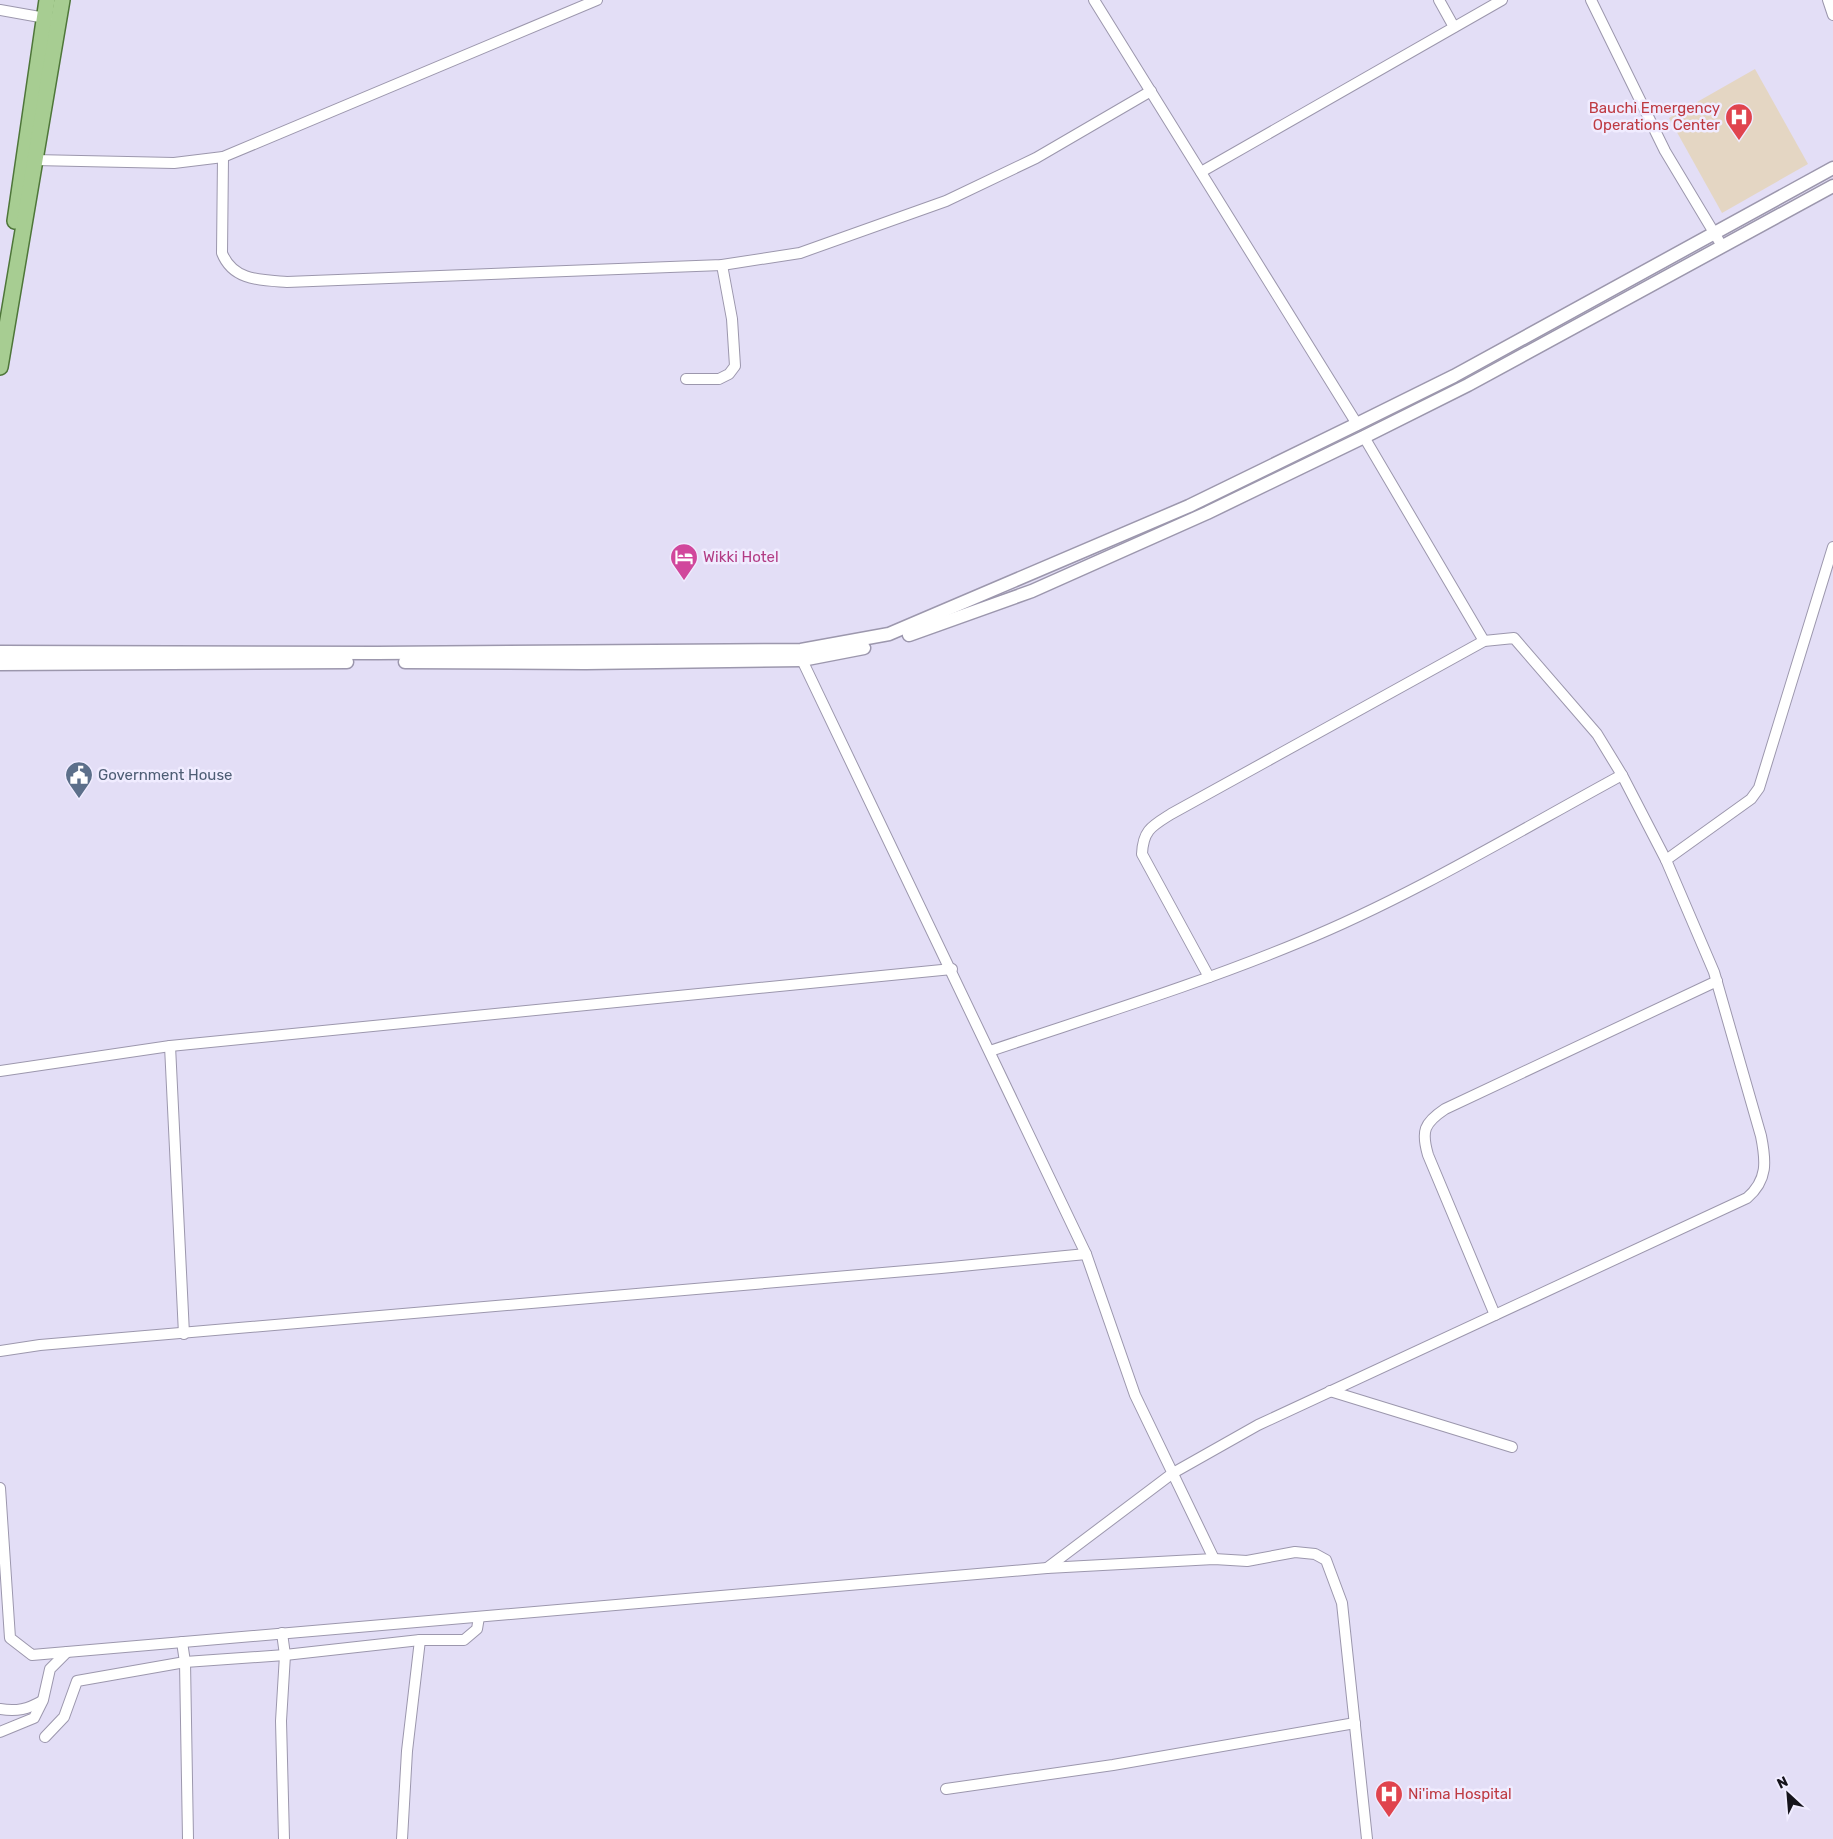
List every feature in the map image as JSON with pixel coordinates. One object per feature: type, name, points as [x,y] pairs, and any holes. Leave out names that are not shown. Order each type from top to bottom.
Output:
[{"type":"main road","points":[[0,367],[34,160],[51,19],[47,0]]},
{"type":"main road","points":[[0,345],[22,160],[51,19],[62,0]]},
{"type":"street","points":[[34,160],[174,163],[223,157],[597,0]]},
{"type":"street","points":[[1094,0],[1357,424]]},
{"type":"street","points":[[1439,0],[1454,27]]},
{"type":"street","points":[[1201,172],[1502,0]]},
{"type":"street","points":[[1591,0],[1666,151],[1722,246]]},
{"type":"street","points":[[1828,0],[1833,15]]},
{"type":"street","points":[[0,10],[51,19]]},
{"type":"street","points":[[223,157],[222,253],[227,264],[237,273],[260,280],[287,282],[722,265],[800,253],[946,201],[1036,158],[1151,91]]},
{"type":"street","points":[[0,652],[802,655],[869,639],[907,628],[1189,506],[1357,424],[1454,376],[1833,168]]},
{"type":"street","points":[[0,664],[802,655],[884,644],[1032,591],[1207,513],[1468,386],[1833,186]]},
{"type":"street","points":[[686,379],[719,379],[729,374],[735,366],[732,319],[722,265]]},
{"type":"street","points":[[1364,437],[1484,640]]},
{"type":"street","points":[[1666,860],[1751,800],[1759,788],[1833,547]]},
{"type":"street","points":[[1047,1568],[1172,1473],[1258,1425],[1746,1198],[1756,1190],[1762,1180],[1764,1168],[1763,1149],[1717,981],[1666,860],[1622,775],[1597,734],[1514,638],[1484,640],[1171,814],[1142,838],[1142,854],[1209,977]]},
{"type":"street","points":[[802,655],[1086,1254],[1136,1395],[1214,1559]]},
{"type":"street","points":[[990,1051],[1209,977],[1302,941],[1392,899],[1622,775]]},
{"type":"street","points":[[0,1071],[170,1046],[952,969]]},
{"type":"street","points":[[1495,1315],[1428,1155],[1423,1139],[1426,1128],[1432,1118],[1445,1109],[1717,981]]},
{"type":"street","points":[[170,1046],[184,1334]]},
{"type":"street","points":[[0,1352],[40,1345],[184,1334],[1086,1254]]},
{"type":"street","points":[[1330,1391],[1512,1447]]},
{"type":"street","points":[[0,1488],[10,1638],[32,1654],[1047,1568],[1214,1559],[1247,1561],[1295,1552],[1315,1554],[1326,1560],[1342,1603],[1367,1839]]},
{"type":"street","points":[[45,1737],[64,1717],[77,1681],[185,1662],[285,1655],[420,1640],[464,1640],[477,1630],[479,1617]]},
{"type":"street","points":[[282,1633],[285,1655],[281,1721],[284,1839]]},
{"type":"street","points":[[402,1839],[407,1751],[420,1640]]},
{"type":"street","points":[[182,1642],[185,1662],[188,1839]]},
{"type":"street","points":[[0,1732],[34,1718],[43,1700],[50,1669],[67,1652]]},
{"type":"street","points":[[0,1709],[15,1711],[28,1709],[43,1700]]},
{"type":"street","points":[[946,1788],[1113,1765],[1355,1724]]},
{"type":"shaded area","name":"Bauchi Emergency Operations Center","points":[[1755,69],[1808,164],[1722,213],[1669,118]]},
{"type":"place","name":"Bauchi Emergency Operations Center","points":[[1739,141]]},
{"type":"place","name":"Wikki Hotel","points":[[684,581]]},
{"type":"place","name":"Government House","points":[[79,799]]},
{"type":"place","name":"Ni'ima Hospital","points":[[1389,1818]]}]
